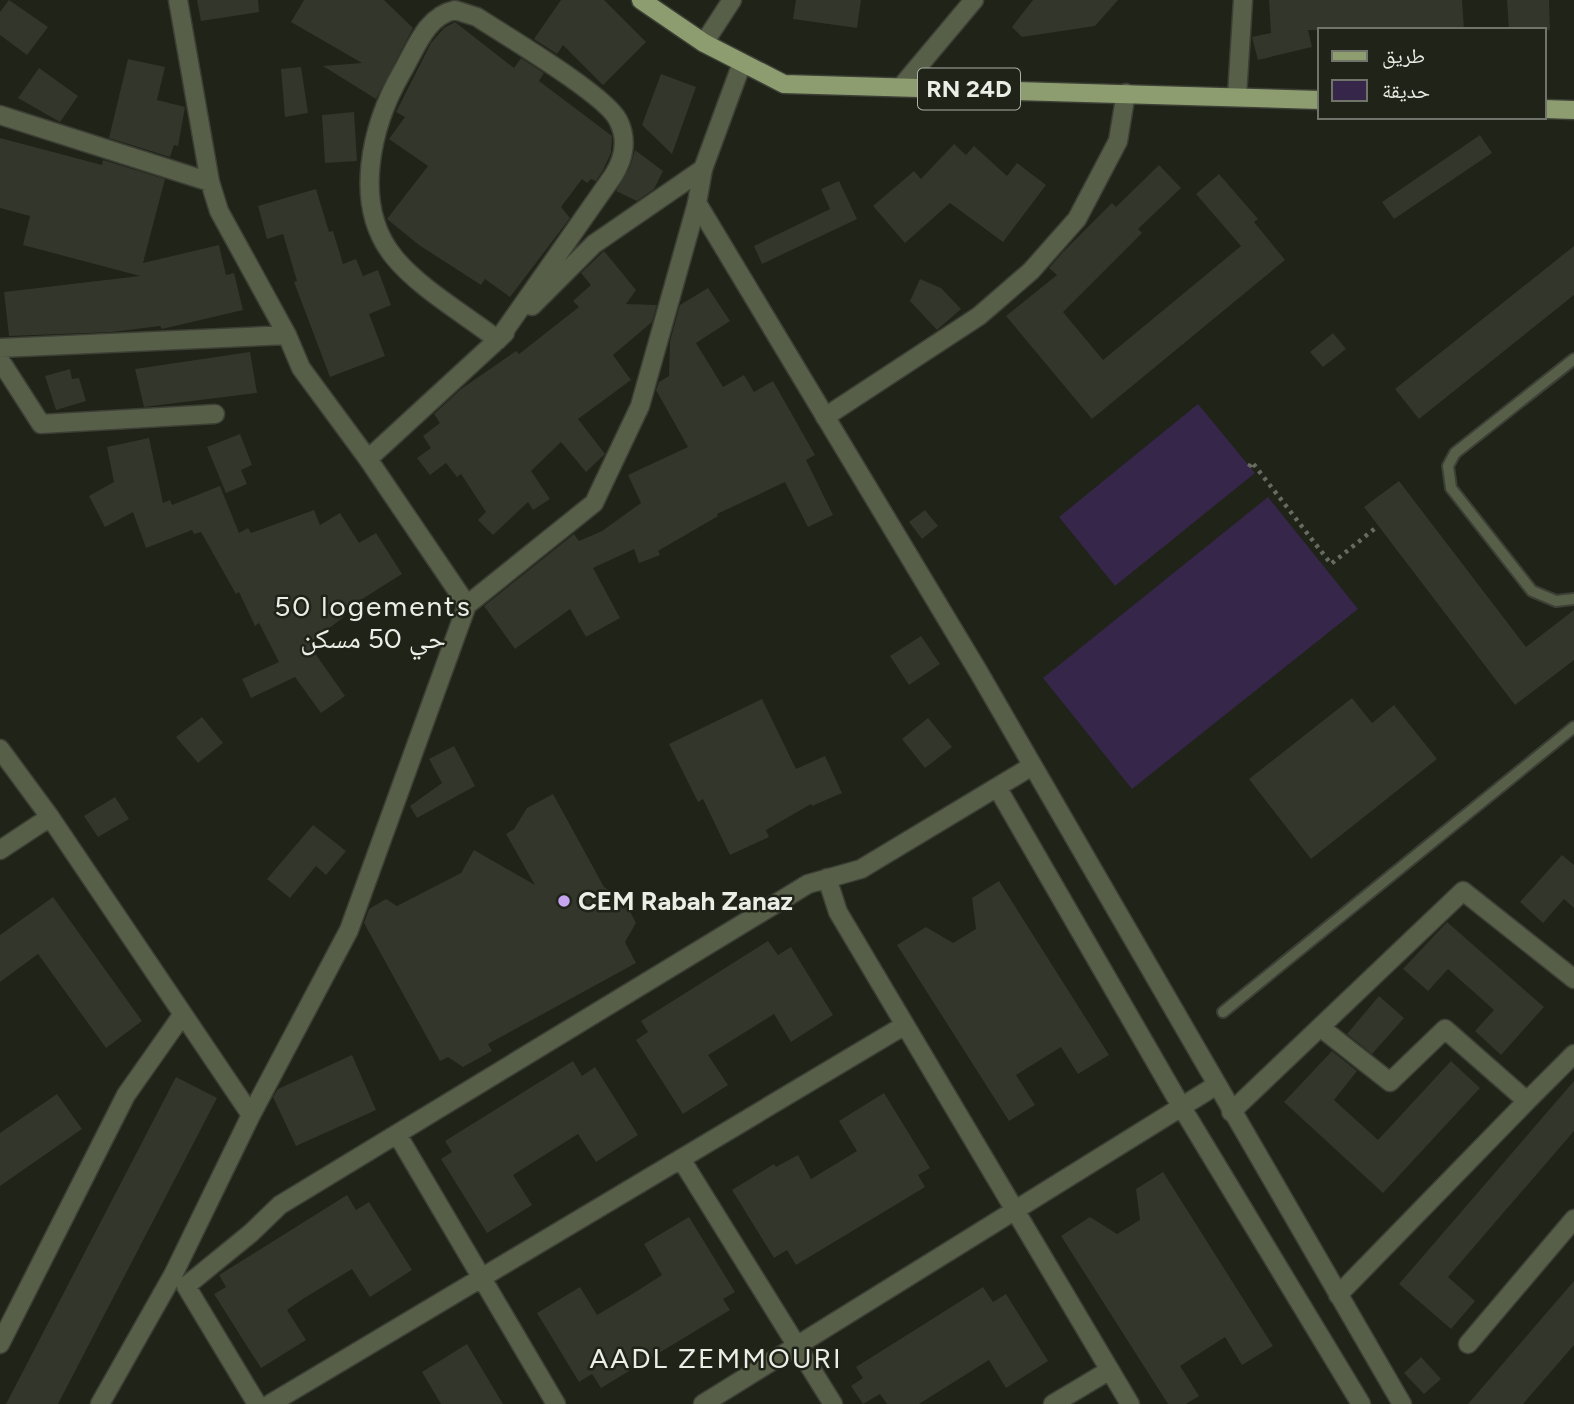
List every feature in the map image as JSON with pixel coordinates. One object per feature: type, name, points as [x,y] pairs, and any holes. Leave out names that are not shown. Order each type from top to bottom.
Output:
[{"type":"main road","name":"RN 24D","points":[[641,0],[704,43],[783,83],[1318,100]]},
{"type":"main road","points":[[1546,109],[1574,110]]},
{"type":"street","points":[[178,0],[210,182],[219,211],[288,335],[302,368],[368,459],[467,605]]},
{"type":"street","points":[[704,43],[732,0]]},
{"type":"street","points":[[901,87],[974,0]]},
{"type":"street","points":[[1237,96],[1243,0]]},
{"type":"street","points":[[455,10],[477,17],[600,99],[617,117],[624,141],[620,166],[498,340],[395,258],[379,231],[370,184],[375,131],[387,97],[433,19],[455,10]]},
{"type":"street","points":[[100,1404],[179,1281],[251,1115],[349,930],[467,605],[594,503],[640,406],[703,169],[742,63]]},
{"type":"street","points":[[825,417],[979,316],[1031,271],[1077,219],[1118,141],[1126,93]]},
{"type":"street","points":[[0,115],[210,182]]},
{"type":"street","points":[[368,459],[498,340],[594,244],[703,169]]},
{"type":"street","points":[[696,203],[1032,766],[1215,1086],[1402,1404]]},
{"type":"street","points":[[0,348],[288,335]]},
{"type":"street","points":[[0,360],[41,424],[215,414]]},
{"type":"street","points":[[0,749],[50,817],[251,1115]]},
{"type":"street","points":[[179,1281],[251,1233],[280,1205],[808,884],[861,869],[1032,766]]},
{"type":"street","points":[[997,787],[1181,1106],[1361,1404]]},
{"type":"street","points":[[0,850],[50,817]]},
{"type":"street","points":[[827,878],[838,912],[1130,1404]]},
{"type":"street","points":[[1231,1112],[1463,891],[1574,979]]},
{"type":"street","points":[[0,1345],[126,1096],[183,1014]]},
{"type":"street","points":[[270,1404],[905,1025]]},
{"type":"street","points":[[1320,1027],[1390,1082],[1445,1029],[1527,1101]]},
{"type":"street","points":[[1338,1295],[1574,1054]]},
{"type":"street","points":[[703,1404],[1215,1086]]},
{"type":"street","points":[[397,1134],[556,1404]]},
{"type":"street","points":[[681,1159],[833,1404]]},
{"type":"street","points":[[1468,1344],[1574,1219]]},
{"type":"street","points":[[179,1281],[257,1404]]},
{"type":"street","points":[[1053,1404],[1110,1370]]},
{"type":"lane","points":[[1574,359],[1455,453],[1447,474],[1451,488],[1532,591],[1556,601],[1574,599]]},
{"type":"lane","points":[[1223,1012],[1574,727]]},
{"type":"path","points":[[1249,467],[1252,462],[1331,564],[1378,526]]},
{"type":"green space","points":[[1198,404],[1255,473],[1115,586],[1059,517]]},
{"type":"green space","points":[[1268,497],[1358,609],[1132,789],[1043,678]]},
{"type":"building","points":[[9,0],[48,27],[27,55],[0,35],[0,12]]},
{"type":"building","points":[[197,0],[258,0],[259,12],[201,21]]},
{"type":"building","points":[[304,0],[384,0],[413,28],[376,99],[323,66],[362,63],[291,22]]},
{"type":"building","points":[[561,0],[604,0],[646,42],[603,85],[563,45],[557,54],[534,39]]},
{"type":"building","points":[[796,0],[861,0],[857,28],[793,19]]},
{"type":"building","points":[[1033,0],[1118,0],[1095,26],[1022,37],[1012,27]]},
{"type":"building","points":[[1269,0],[1462,0],[1464,28],[1318,28],[1308,30],[1312,47],[1258,60],[1252,37],[1271,33]]},
{"type":"building","points":[[1507,0],[1549,0],[1550,30],[1509,28]]},
{"type":"building","points":[[455,22],[514,68],[521,58],[544,73],[539,81],[612,136],[611,153],[603,170],[596,181],[591,179],[587,183],[582,179],[561,207],[570,218],[510,297],[485,279],[481,285],[419,245],[387,219],[428,166],[389,139],[405,117],[396,112],[431,43],[444,28]]},
{"type":"building","points":[[128,59],[165,67],[157,100],[185,107],[178,146],[174,145],[170,157],[109,138]]},
{"type":"building","points":[[301,67],[308,113],[285,117],[281,69]]},
{"type":"building","points":[[39,68],[78,96],[60,122],[18,98]]},
{"type":"building","points":[[661,74],[696,87],[672,154],[642,125]]},
{"type":"building","points":[[354,112],[357,161],[325,163],[322,115]]},
{"type":"building","points":[[1480,135],[1492,153],[1394,219],[1382,202]]},
{"type":"building","points":[[0,138],[102,165],[103,160],[165,179],[143,263],[219,245],[226,275],[234,273],[243,310],[162,329],[160,326],[112,332],[9,336],[4,292],[140,276],[23,245],[30,216],[0,208]]},
{"type":"building","points":[[954,144],[966,155],[974,146],[1007,176],[1017,163],[1046,185],[1003,242],[950,203],[905,243],[873,206],[914,171],[921,179]]},
{"type":"building","points":[[635,150],[663,171],[654,189],[637,201],[616,191],[630,167]]},
{"type":"building","points":[[1159,165],[1181,188],[1138,229],[1142,233],[1063,312],[1103,360],[1241,246],[1196,194],[1219,174],[1258,219],[1254,222],[1285,260],[1092,419],[1006,316],[1057,275],[1049,268],[1062,253],[1112,203],[1116,207]]},
{"type":"building","points":[[839,181],[857,219],[762,264],[754,246],[830,209],[821,189]]},
{"type":"building","points":[[316,189],[329,232],[333,231],[343,264],[356,259],[363,276],[378,270],[391,305],[369,314],[385,356],[330,377],[294,282],[297,281],[283,234],[267,239],[258,206]]},
{"type":"building","points":[[1574,246],[1574,295],[1419,419],[1395,389]]},
{"type":"building","points":[[604,251],[636,290],[626,304],[657,305],[652,322],[613,355],[631,380],[578,419],[605,454],[586,472],[561,442],[531,471],[550,499],[533,510],[528,502],[493,535],[478,520],[486,512],[461,474],[457,477],[446,463],[430,475],[417,458],[431,448],[423,436],[440,423],[434,414],[461,389],[516,351],[519,354],[579,307],[573,301],[591,285],[581,273]]},
{"type":"building","points":[[920,279],[941,288],[961,309],[937,330],[910,301]]},
{"type":"building","points":[[708,288],[730,321],[696,343],[723,387],[744,375],[754,392],[773,381],[815,455],[806,460],[833,515],[808,527],[785,482],[717,514],[718,516],[658,551],[660,555],[639,563],[634,549],[593,568],[620,618],[586,637],[570,609],[515,649],[484,606],[574,534],[579,541],[602,531],[641,503],[628,475],[688,447],[656,390],[659,382],[669,376],[670,341],[680,305]]},
{"type":"building","points":[[1333,333],[1346,349],[1323,367],[1310,352]]},
{"type":"building","points":[[250,352],[257,393],[144,407],[135,369]]},
{"type":"building","points":[[70,369],[72,379],[79,378],[86,401],[56,410],[45,376]]},
{"type":"building","points":[[240,434],[252,465],[241,470],[247,484],[226,493],[207,447]]},
{"type":"building","points":[[149,438],[163,503],[170,500],[172,505],[220,486],[239,533],[248,528],[251,533],[314,510],[320,525],[340,513],[359,543],[376,533],[402,574],[340,613],[344,617],[312,641],[315,648],[312,649],[345,696],[321,713],[295,677],[251,698],[242,679],[279,662],[259,623],[255,626],[239,592],[236,594],[201,532],[194,534],[192,530],[146,548],[133,512],[105,527],[89,496],[114,482],[107,447]]},
{"type":"building","points":[[1399,481],[1526,647],[1574,610],[1574,660],[1515,705],[1364,507]]},
{"type":"building","points":[[925,510],[938,526],[922,539],[909,522]]},
{"type":"building","points":[[921,636],[940,664],[909,685],[890,656]]},
{"type":"building","points":[[1352,698],[1372,723],[1394,705],[1437,759],[1311,859],[1249,779]]},
{"type":"building","points":[[762,699],[796,769],[825,756],[842,793],[812,806],[811,804],[766,830],[769,837],[730,855],[703,799],[698,802],[669,744]]},
{"type":"building","points":[[202,717],[223,743],[198,763],[176,737]]},
{"type":"building","points":[[928,718],[952,747],[925,768],[902,739]]},
{"type":"building","points":[[454,746],[475,786],[417,818],[410,806],[442,783],[429,759]]},
{"type":"building","points":[[553,794],[604,887],[623,898],[636,923],[625,942],[636,963],[488,1044],[492,1051],[463,1067],[448,1057],[440,1061],[364,923],[369,909],[386,899],[397,906],[461,873],[474,850],[535,885],[506,834],[514,829],[527,808]]},
{"type":"building","points":[[115,797],[129,819],[98,837],[84,816]]},
{"type":"building","points":[[313,825],[346,851],[326,875],[316,866],[290,898],[267,879]]},
{"type":"building","points":[[1562,855],[1574,865],[1574,908],[1564,899],[1543,923],[1520,902]]},
{"type":"building","points":[[999,881],[1109,1055],[1078,1074],[1061,1047],[1016,1075],[1035,1105],[1009,1121],[897,945],[926,927],[953,943],[976,929],[972,898]]},
{"type":"building","points":[[53,897],[142,1021],[106,1048],[38,954],[0,982],[0,935]]},
{"type":"building","points":[[1447,922],[1544,1007],[1501,1055],[1475,1031],[1494,1010],[1448,969],[1428,991],[1403,969]]},
{"type":"building","points":[[768,941],[778,955],[791,947],[833,1015],[791,1042],[774,1014],[708,1055],[728,1085],[683,1114],[636,1040],[648,1032],[641,1021]]},
{"type":"building","points":[[1379,996],[1404,1018],[1372,1054],[1347,1034]]},
{"type":"building","points":[[1332,1051],[1357,1071],[1334,1100],[1378,1140],[1451,1061],[1480,1088],[1383,1193],[1284,1102]]},
{"type":"building","points":[[352,1055],[376,1110],[296,1146],[273,1097],[278,1089]]},
{"type":"building","points":[[573,1061],[582,1076],[595,1067],[638,1135],[596,1162],[578,1134],[513,1175],[532,1205],[487,1233],[441,1159],[452,1152],[445,1141]]},
{"type":"building","points":[[176,1077],[217,1098],[58,1404],[6,1404]]},
{"type":"building","points":[[1574,1081],[1574,1131],[1448,1277],[1475,1301],[1451,1329],[1399,1284]]},
{"type":"building","points":[[884,1093],[930,1168],[918,1175],[925,1187],[796,1265],[787,1250],[774,1258],[732,1190],[774,1164],[776,1167],[798,1155],[811,1179],[857,1151],[839,1121]]},
{"type":"building","points":[[57,1094],[82,1129],[0,1186],[0,1133]]},
{"type":"building","points":[[1163,1172],[1273,1346],[1242,1365],[1225,1337],[1180,1366],[1199,1396],[1186,1404],[1168,1404],[1061,1236],[1090,1217],[1117,1234],[1140,1220],[1136,1189]]},
{"type":"building","points":[[347,1195],[356,1210],[369,1202],[412,1270],[370,1297],[352,1269],[301,1300],[287,1310],[306,1340],[261,1368],[214,1294],[226,1287],[219,1275]]},
{"type":"building","points":[[689,1217],[735,1292],[723,1299],[730,1310],[601,1388],[592,1374],[579,1382],[537,1313],[580,1287],[597,1315],[634,1293],[662,1275],[644,1244]]},
{"type":"building","points":[[1574,1281],[1574,1345],[1523,1404],[1468,1404]]},
{"type":"building","points":[[983,1287],[993,1302],[1006,1294],[1048,1361],[1006,1388],[989,1360],[919,1404],[887,1404],[880,1394],[863,1404],[851,1386],[863,1378],[856,1367]]},
{"type":"building","points":[[467,1344],[503,1404],[441,1404],[422,1372]]},
{"type":"building","points":[[1421,1357],[1441,1379],[1424,1394],[1404,1373]]},
{"type":"place","name":"CEM Rabah Zanaz","points":[[564,901]]},
{"type":"district","name":"50 logements حي 50 مسكن","points":[[373,622]]},
{"type":"district","name":"AADL ZEMMOURI","points":[[716,1358]]}]
